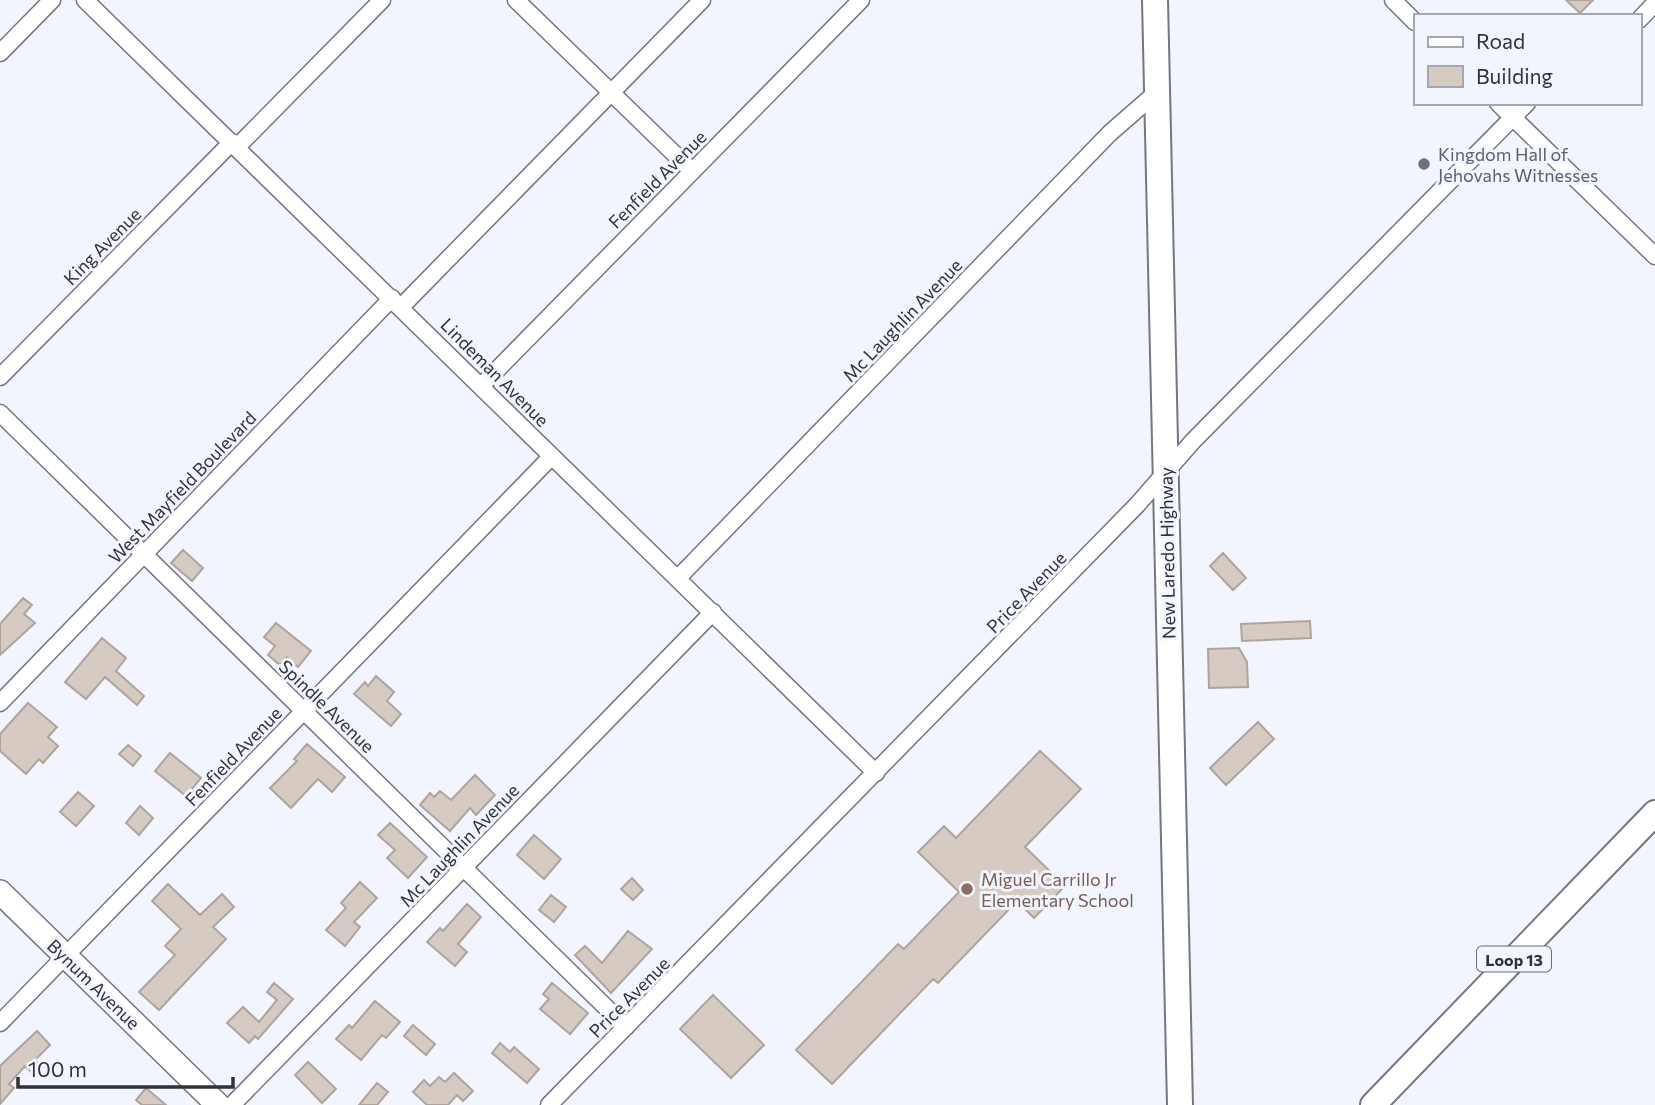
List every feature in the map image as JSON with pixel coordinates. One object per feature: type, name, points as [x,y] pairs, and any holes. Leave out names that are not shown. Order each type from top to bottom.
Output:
[{"type":"main road","name":"New Laredo Highway","points":[[1155,0],[1180,1105]]},
{"type":"main road","name":"Loop 13","points":[[1373,1105],[1655,813]]},
{"type":"main road","name":"Bynum Avenue","points":[[0,892],[218,1105]]},
{"type":"street","points":[[0,53],[52,0]]},
{"type":"street","name":"Lindeman Avenue","points":[[85,0],[876,773]]},
{"type":"street","name":"King Avenue","points":[[0,377],[382,0]]},
{"type":"street","points":[[516,0],[692,171]]},
{"type":"street","name":"West Mayfield Boulevard","points":[[0,703],[144,554],[702,0]]},
{"type":"street","points":[[1393,0],[1414,21]]},
{"type":"street","name":"Fenfield Avenue","points":[[481,386],[853,3]]},
{"type":"street","points":[[1641,18],[1655,3]]},
{"type":"street","name":"Mc Laughlin Avenue","points":[[678,578],[1110,133],[1157,92]]},
{"type":"street","points":[[1500,105],[1655,256]]},
{"type":"street","name":"Price Avenue","points":[[549,1105],[876,773],[1193,441],[1525,105]]},
{"type":"street","name":"Spindle Avenue","points":[[0,413],[626,1027]]},
{"type":"street","name":"Fenfield Avenue","points":[[0,1023],[552,456]]},
{"type":"street","name":"Mc Laughlin Avenue","points":[[232,1105],[713,612]]},
{"type":"building","points":[[1566,0],[1593,0],[1580,13]]},
{"type":"building","points":[[183,550],[203,568],[192,581],[171,563]]},
{"type":"building","points":[[1223,553],[1246,578],[1233,590],[1210,566]]},
{"type":"building","points":[[23,598],[32,605],[24,614],[35,623],[0,655],[0,624]]},
{"type":"building","points":[[1310,621],[1311,638],[1242,641],[1241,624]]},
{"type":"building","points":[[276,623],[311,651],[298,667],[287,657],[280,665],[268,655],[275,646],[264,637]]},
{"type":"building","points":[[102,638],[126,658],[116,671],[144,696],[137,705],[105,677],[86,699],[65,682]]},
{"type":"building","points":[[1239,648],[1247,662],[1248,687],[1209,688],[1208,649]]},
{"type":"building","points":[[376,676],[394,692],[387,701],[401,714],[391,726],[354,694],[365,682],[368,686]]},
{"type":"building","points":[[28,703],[57,727],[48,737],[58,746],[43,763],[39,759],[26,774],[0,751],[0,734]]},
{"type":"building","points":[[1258,722],[1274,739],[1226,785],[1210,768]]},
{"type":"building","points":[[307,744],[345,777],[332,792],[318,779],[291,808],[270,788],[297,761],[294,759]]},
{"type":"building","points":[[128,745],[141,756],[133,766],[119,754]]},
{"type":"building","points":[[1040,751],[1081,789],[1025,847],[1065,886],[1034,918],[1017,901],[938,983],[933,979],[832,1084],[796,1050],[898,944],[904,949],[959,892],[918,852],[944,826],[956,838]]},
{"type":"building","points":[[170,753],[201,778],[186,796],[155,771]]},
{"type":"building","points":[[475,775],[495,795],[476,815],[470,808],[450,831],[420,805],[430,793],[434,797],[440,791],[451,800]]},
{"type":"building","points":[[78,792],[94,806],[76,826],[60,812]]},
{"type":"building","points":[[140,806],[153,818],[139,835],[126,823]]},
{"type":"building","points":[[390,823],[427,857],[408,878],[387,858],[395,850],[378,835]]},
{"type":"building","points":[[534,835],[561,859],[544,879],[517,855]]},
{"type":"building","points":[[632,878],[643,890],[633,900],[621,889]]},
{"type":"building","points":[[360,882],[377,898],[354,922],[360,927],[345,946],[326,930],[346,908],[341,903]]},
{"type":"building","points":[[168,884],[200,915],[222,894],[234,907],[213,927],[226,939],[159,1010],[139,992],[175,955],[165,946],[181,929],[152,901]]},
{"type":"building","points":[[551,895],[566,907],[554,922],[539,910]]},
{"type":"building","points":[[467,904],[481,917],[458,944],[467,952],[455,966],[427,942],[440,928],[443,931]]},
{"type":"building","points":[[628,931],[652,949],[611,993],[575,955],[585,946],[602,963]]},
{"type":"building","points":[[274,983],[293,999],[258,1039],[255,1036],[249,1043],[227,1023],[243,1007],[259,1022],[277,1000],[267,992]]},
{"type":"building","points":[[552,983],[588,1013],[570,1034],[540,1009],[549,999],[543,994]]},
{"type":"building","points":[[713,995],[764,1045],[731,1078],[680,1029]]},
{"type":"building","points":[[375,1001],[400,1022],[386,1038],[382,1035],[361,1060],[336,1039],[349,1025],[352,1028]]},
{"type":"building","points":[[413,1025],[435,1044],[426,1055],[404,1036]]},
{"type":"building","points":[[37,1031],[50,1045],[35,1060],[40,1065],[32,1073],[25,1066],[9,1084],[14,1088],[0,1104],[0,1066]]},
{"type":"building","points":[[500,1043],[510,1052],[514,1047],[539,1069],[527,1083],[492,1053]]},
{"type":"building","points":[[308,1062],[336,1089],[322,1103],[295,1075]]},
{"type":"building","points":[[454,1073],[473,1091],[463,1101],[457,1095],[448,1105],[427,1105],[413,1092],[424,1080],[430,1086],[439,1077],[445,1082]]},
{"type":"building","points":[[377,1083],[388,1092],[377,1105],[359,1105]]},
{"type":"building","points":[[146,1088],[166,1105],[142,1105],[136,1100]]},
{"type":"place","name":"Kingdom Hall of Jehovahs Witnesses","points":[[1424,164]]},
{"type":"place","name":"Miguel Carrillo Jr Elementary School","points":[[967,889]]}]
